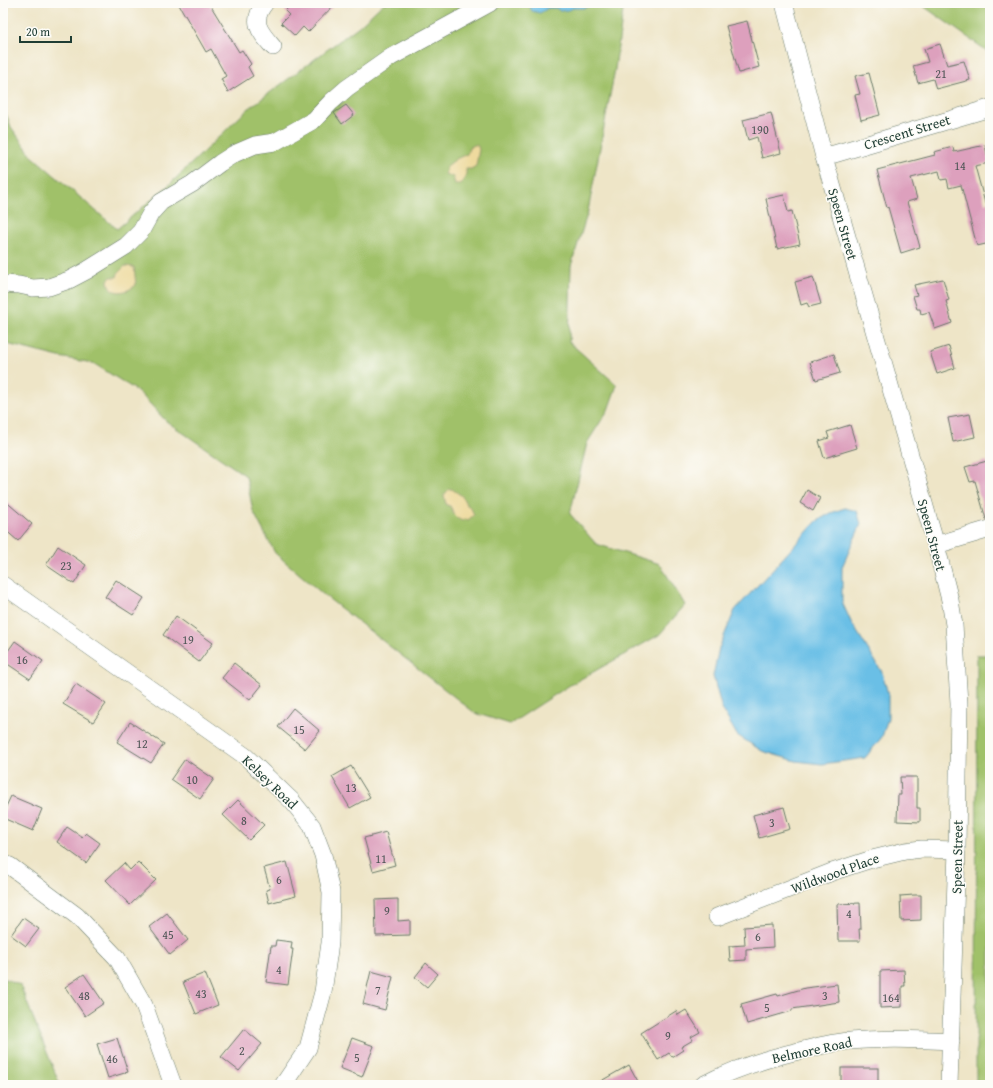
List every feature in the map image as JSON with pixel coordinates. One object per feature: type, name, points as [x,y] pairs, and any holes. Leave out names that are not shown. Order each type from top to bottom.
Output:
[{"type":"street","points":[[265,3],[258,16],[258,26],[260,33],[274,48]]},
{"type":"street","points":[[3,284],[19,284],[33,288],[49,287],[69,280],[86,271],[126,246],[141,231],[151,213],[161,202],[192,184],[234,154],[255,145],[274,142],[314,120],[347,88],[391,57],[490,3]]},
{"type":"street","name":"Speen Street","points":[[784,3],[824,157],[936,545],[950,600],[954,625],[959,703],[957,850],[949,1085]]},
{"type":"street","name":"Crescent Street","points":[[824,157],[990,108]]},
{"type":"street","points":[[936,545],[990,529]]},
{"type":"street","name":"Kelsey Road","points":[[5,590],[245,756],[292,801],[312,826],[323,855],[331,892],[330,943],[323,992],[308,1048],[283,1085]]},
{"type":"street","name":"Wildwood Place","points":[[717,917],[832,872],[872,859],[922,849],[957,850]]},
{"type":"street","points":[[3,863],[10,866],[77,916],[117,958],[144,1005],[173,1085]]},
{"type":"street","name":"Belmore Road","points":[[703,1085],[719,1076],[752,1064],[790,1053],[830,1044],[850,1041],[898,1039],[951,1041]]},
{"type":"green space","points":[[384,3],[624,3],[615,69],[588,211],[571,266],[569,342],[617,385],[608,410],[587,443],[570,514],[596,544],[660,564],[685,605],[659,635],[570,685],[510,724],[475,713],[324,595],[275,553],[253,511],[246,476],[166,421],[139,392],[93,363],[59,357],[3,343],[3,105],[11,127],[32,156],[117,229],[170,184],[248,109],[359,26]]},
{"type":"green space","points":[[919,3],[990,3],[990,53]]},
{"type":"green space","points":[[977,655],[990,655],[990,1085],[976,1085]]},
{"type":"green space","points":[[3,978],[20,985],[60,1085],[3,1085]]},
{"type":"sand","points":[[477,145],[479,149],[476,166],[471,169],[466,169],[466,177],[461,184],[455,184],[453,177],[445,174],[447,166],[456,159],[467,154],[469,148]]},
{"type":"sand","points":[[125,266],[134,267],[136,285],[128,290],[119,292],[115,291],[109,285],[108,280],[111,277],[117,277],[118,273]]},
{"type":"sand","points":[[449,489],[452,489],[462,496],[466,504],[471,508],[474,515],[468,520],[466,519],[462,521],[459,519],[455,516],[450,506],[446,505],[444,495]]},
{"type":"water","points":[[538,3],[601,3],[583,8],[573,8],[560,11],[556,8],[548,8],[540,13],[532,11],[530,7]]},
{"type":"water","points":[[845,508],[857,511],[861,524],[842,567],[842,602],[851,622],[882,672],[888,694],[888,718],[882,737],[865,758],[822,764],[796,761],[762,751],[737,735],[722,709],[713,676],[719,648],[735,610],[817,521],[831,513]]},
{"type":"building","points":[[178,3],[209,3],[239,52],[242,50],[251,64],[248,67],[253,76],[228,92],[221,79],[226,76],[211,49],[206,52]]},
{"type":"building","points":[[293,3],[336,3],[308,32],[303,27],[295,36],[281,23],[289,15],[285,11]]},
{"type":"building","points":[[747,21],[759,67],[739,73],[726,26]]},
{"type":"building","points":[[940,44],[947,65],[964,61],[970,80],[936,89],[933,79],[918,83],[913,66],[928,62],[924,49]]},
{"type":"building","points":[[869,73],[880,115],[861,120],[855,95],[860,94],[855,76]]},
{"type":"building","points":[[346,105],[354,115],[342,124],[334,113]]},
{"type":"building","points":[[771,113],[781,153],[762,158],[757,137],[748,140],[743,120]]},
{"type":"building","points":[[985,145],[989,163],[975,166],[985,203],[990,201],[990,243],[977,246],[961,185],[949,188],[947,179],[941,180],[939,171],[911,178],[917,199],[907,202],[920,247],[901,253],[877,170],[935,155],[934,152],[953,147],[954,152]]},
{"type":"building","points":[[784,195],[788,212],[792,211],[800,244],[777,249],[766,199]]},
{"type":"building","points":[[813,277],[821,304],[809,307],[807,303],[801,305],[795,282]]},
{"type":"building","points":[[943,279],[949,300],[946,301],[952,323],[935,329],[929,312],[921,314],[920,309],[917,309],[913,296],[917,295],[914,285]]},
{"type":"building","points":[[949,346],[955,368],[937,374],[930,352]]},
{"type":"building","points":[[834,354],[840,373],[816,380],[810,362]]},
{"type":"building","points":[[970,414],[975,437],[953,442],[948,418]]},
{"type":"building","points":[[850,425],[857,448],[824,458],[819,441],[829,438],[827,432]]},
{"type":"building","points":[[987,461],[990,472],[990,518],[986,519],[975,481],[970,482],[965,467]]},
{"type":"building","points":[[807,490],[820,498],[813,511],[800,503]]},
{"type":"building","points":[[3,499],[32,524],[18,541],[3,528]]},
{"type":"building","points":[[58,546],[86,565],[74,584],[46,565]]},
{"type":"building","points":[[116,580],[144,598],[133,615],[105,597]]},
{"type":"building","points":[[176,616],[213,643],[199,662],[163,635]]},
{"type":"building","points":[[15,641],[43,661],[30,679],[3,661],[3,658]]},
{"type":"building","points":[[234,663],[262,685],[250,700],[222,678]]},
{"type":"building","points":[[76,684],[106,704],[93,722],[63,704]]},
{"type":"building","points":[[293,708],[320,731],[305,749],[278,727]]},
{"type":"building","points":[[130,722],[164,744],[151,763],[117,742]]},
{"type":"building","points":[[185,759],[214,779],[200,799],[171,779]]},
{"type":"building","points":[[351,766],[370,797],[350,808],[332,777]]},
{"type":"building","points":[[900,777],[917,777],[917,808],[920,808],[920,822],[897,821],[898,795],[901,795]]},
{"type":"building","points":[[11,796],[42,809],[33,831],[3,818],[3,813]]},
{"type":"building","points":[[238,800],[264,825],[249,840],[223,815]]},
{"type":"building","points":[[784,807],[790,829],[759,838],[753,815]]},
{"type":"building","points":[[67,827],[82,837],[86,833],[100,843],[86,863],[57,842]]},
{"type":"building","points":[[386,832],[395,865],[373,871],[364,838]]},
{"type":"building","points":[[138,862],[156,880],[130,905],[106,880],[124,863],[130,870]]},
{"type":"building","points":[[287,862],[296,896],[269,903],[266,890],[270,889],[264,868]]},
{"type":"building","points":[[921,895],[921,920],[901,921],[900,896]]},
{"type":"building","points":[[398,899],[398,921],[410,920],[410,935],[376,936],[375,900]]},
{"type":"building","points":[[860,903],[860,941],[838,941],[837,904]]},
{"type":"building","points":[[167,913],[188,940],[170,955],[149,927]]},
{"type":"building","points":[[23,918],[39,929],[26,946],[11,935]]},
{"type":"building","points":[[772,925],[773,947],[746,949],[746,960],[730,961],[729,946],[745,945],[744,927]]},
{"type":"building","points":[[276,940],[292,942],[291,949],[293,949],[288,985],[266,982],[271,946],[275,946]]},
{"type":"building","points":[[426,963],[438,974],[427,987],[415,977]]},
{"type":"building","points":[[904,970],[905,986],[902,986],[902,1007],[880,1008],[880,971]]},
{"type":"building","points":[[371,971],[393,977],[385,1010],[363,1004]]},
{"type":"building","points":[[205,973],[218,1005],[196,1014],[183,982]]},
{"type":"building","points":[[84,974],[104,1003],[85,1016],[65,987]]},
{"type":"building","points":[[837,984],[839,1002],[792,1009],[792,1011],[747,1024],[741,1004],[777,994],[778,996],[805,988]]},
{"type":"building","points":[[686,1010],[700,1032],[691,1037],[693,1040],[681,1047],[683,1050],[672,1057],[669,1053],[658,1060],[641,1033],[676,1011],[678,1015]]},
{"type":"building","points":[[244,1029],[262,1044],[239,1071],[221,1057]]},
{"type":"building","points":[[117,1038],[128,1072],[108,1078],[97,1044]]},
{"type":"building","points":[[352,1038],[374,1046],[362,1077],[340,1068]]},
{"type":"building","points":[[629,1065],[640,1085],[594,1085]]},
{"type":"building","points":[[841,1068],[878,1068],[878,1085],[841,1085]]}]
